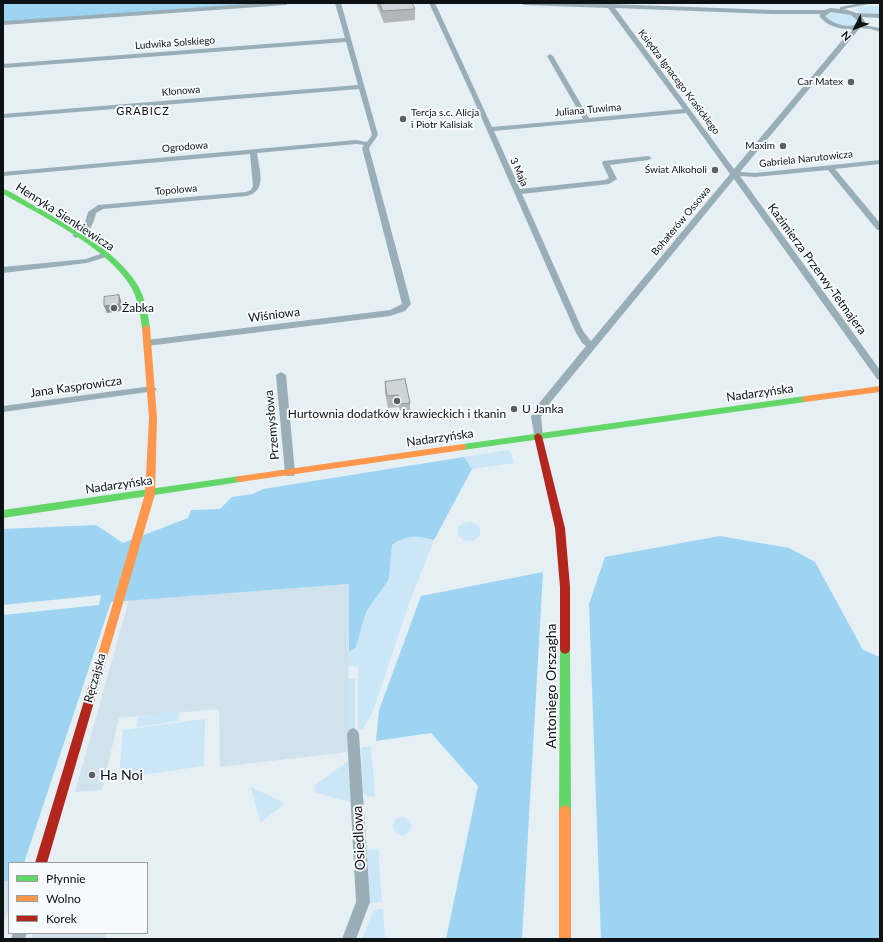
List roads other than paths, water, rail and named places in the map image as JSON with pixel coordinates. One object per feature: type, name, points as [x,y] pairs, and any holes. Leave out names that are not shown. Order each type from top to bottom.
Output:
[{"type":"street","points":[[3,23],[286,3]]},
{"type":"street","points":[[338,3],[375,135],[368,144]]},
{"type":"street","name":"3 Maja","points":[[432,3],[490,129],[579,331],[585,341],[592,346]]},
{"type":"street","points":[[524,3],[797,13],[827,12],[871,3]]},
{"type":"street","name":"Księdza Ignacego Krasickiego","points":[[608,5],[735,174]]},
{"type":"street","points":[[857,16],[854,8],[858,5]]},
{"type":"street","points":[[761,6],[772,12]]},
{"type":"street","points":[[836,10],[857,16],[880,16]]},
{"type":"street","points":[[824,20],[822,15],[827,12]]},
{"type":"street","points":[[797,13],[810,15],[836,25],[847,27],[872,27],[880,30]]},
{"type":"street","name":"Bohaterów Ossowa","points":[[538,436],[536,422],[538,412],[847,38],[857,29],[861,24],[857,16]]},
{"type":"street","points":[[836,25],[846,32],[847,38]]},
{"type":"street","name":"Ludwika Solskiego","points":[[3,66],[348,40]]},
{"type":"street","points":[[550,56],[587,120]]},
{"type":"street","name":"Klonowa","points":[[3,116],[361,87]]},
{"type":"street","name":"Juliana Tuwima","points":[[490,129],[688,111]]},
{"type":"street","name":"Ogrodowa","points":[[3,174],[356,142],[368,144]]},
{"type":"street","name":"Wiśniowa","points":[[147,343],[390,313],[404,308],[407,304],[406,299],[365,148],[368,144]]},
{"type":"street","name":"Topolowa","points":[[76,236],[87,230],[90,226],[92,212],[101,207],[247,194],[254,191],[256,186],[253,151]]},
{"type":"street","points":[[517,192],[606,182],[613,179],[606,163],[648,158]]},
{"type":"street","name":"Gabriela Narutowicza","points":[[735,174],[755,175],[880,162]]},
{"type":"street","points":[[830,167],[880,228]]},
{"type":"street","name":"Kazimierza Przerwy-Tetmajera","points":[[735,174],[880,378]]},
{"type":"street","name":"Henryka Sienkiewicza","points":[[3,191],[76,236],[103,255],[125,275],[137,292],[144,317],[152,389],[152,478],[150,494]]},
{"type":"street","points":[[3,270],[87,261],[103,255]]},
{"type":"street","name":"Przemysłowa","points":[[281,375],[290,473]]},
{"type":"street","name":"Jana Kasprowicza","points":[[3,409],[152,389]]},
{"type":"street","name":"Nadarzyńska","points":[[3,514],[150,494],[538,436],[880,389]]},
{"type":"street","name":"Antoniego Orszagha","points":[[538,436],[560,528],[565,572],[565,939]]},
{"type":"street","name":"Ręczajska","points":[[41,862],[150,494]]},
{"type":"street","name":"Osiedlowa","points":[[349,939],[363,902],[353,734]]},
{"type":"place","name":"Car Matex","points":[[851,82]]},
{"type":"place","name":"Tercja s.c. Alicja i Piotr Kalisiak","points":[[403,119]]},
{"type":"place","name":"Maxim","points":[[783,146]]},
{"type":"place","name":"Świat Alkoholi","points":[[715,170]]},
{"type":"place","name":"Żabka","points":[[114,308]]},
{"type":"place","name":"Hurtownia dodatków krawieckich i tkanin","points":[[397,401]]},
{"type":"place","name":"U Janka","points":[[514,409]]},
{"type":"place","name":"Ha Noi","points":[[92,775]]},
{"type":"district","name":"GRABICZ","points":[[143,111]]}]
